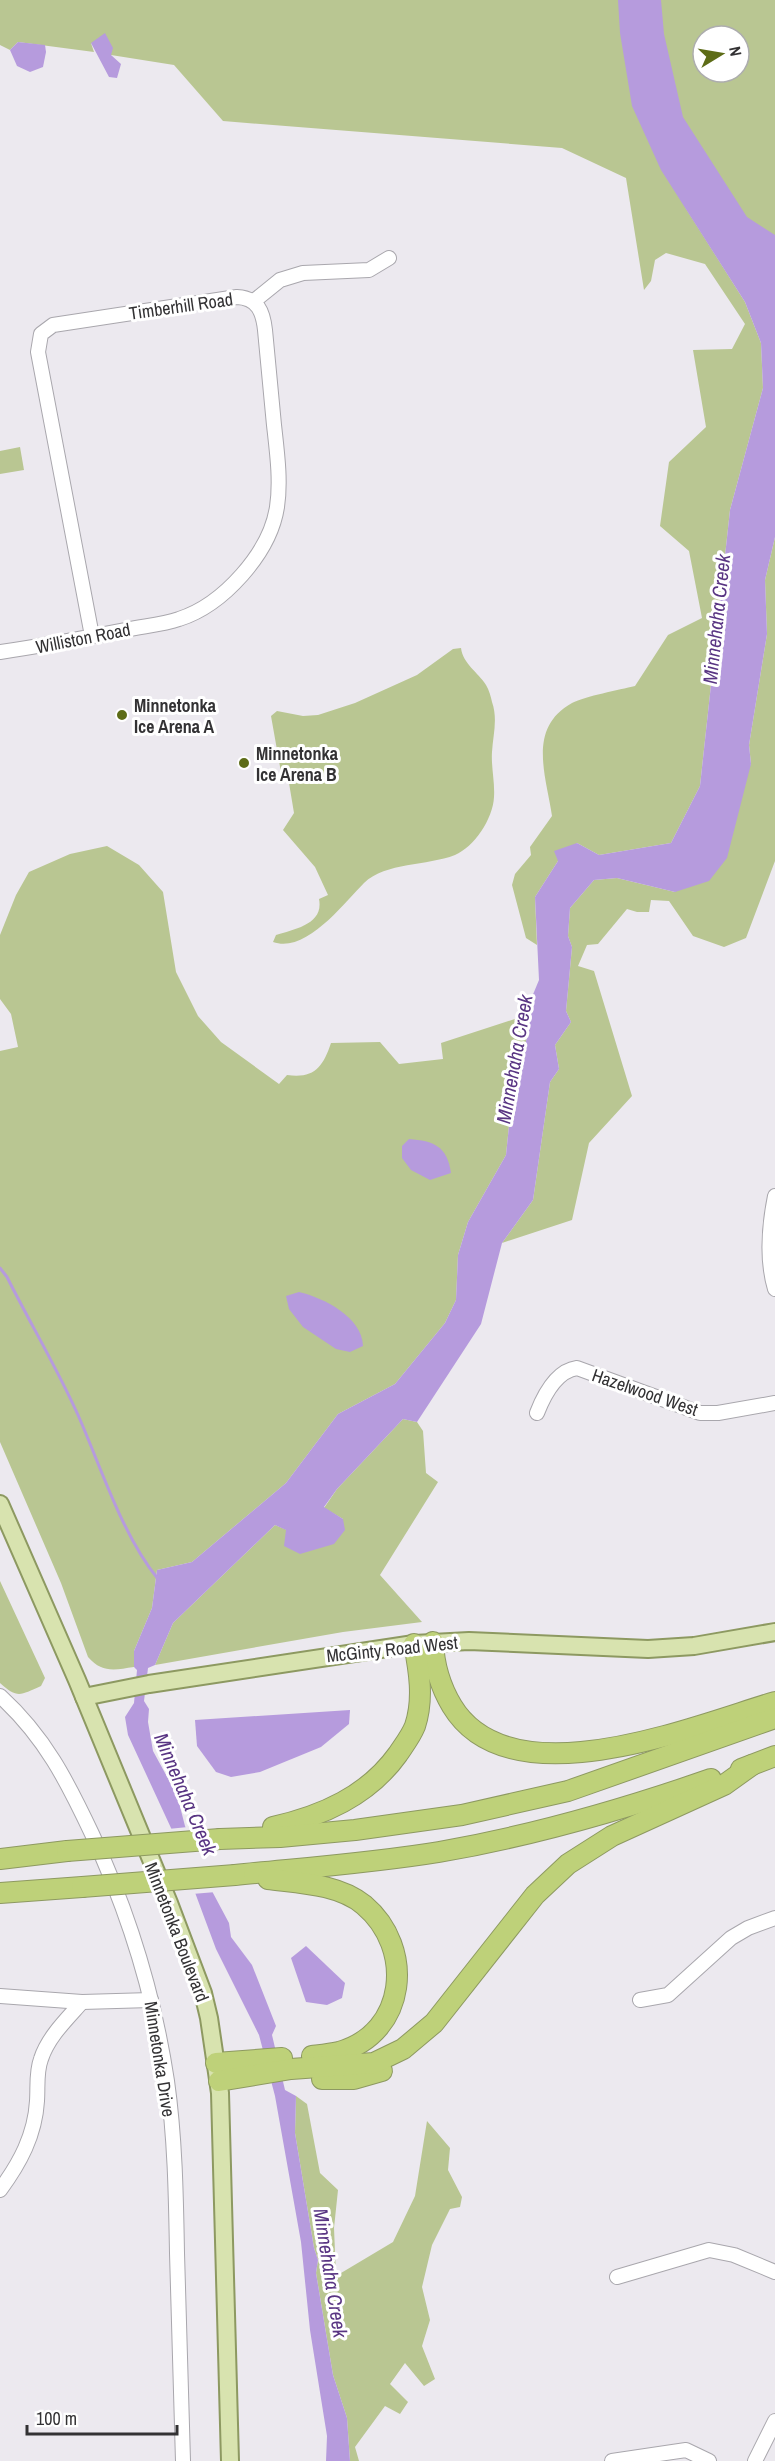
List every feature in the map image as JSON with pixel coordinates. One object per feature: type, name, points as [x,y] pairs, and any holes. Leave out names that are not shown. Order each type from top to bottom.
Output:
[{"type":"highway","points":[[433,1642],[440,1683],[458,1716],[475,1731],[522,1752],[552,1755],[630,1744],[710,1723],[775,1702]]},
{"type":"highway","points":[[220,1839],[300,1821],[327,1811],[352,1798],[389,1766],[415,1726],[420,1672],[414,1644]]},
{"type":"highway","points":[[0,1859],[67,1851],[355,1830],[462,1815],[568,1791],[775,1718]]},
{"type":"highway","points":[[0,1893],[236,1875],[438,1852],[510,1838],[645,1801],[775,1756]]},
{"type":"highway","points":[[217,2072],[374,2063],[403,2049],[434,2023],[535,1895],[568,1864],[595,1846],[640,1822],[724,1785],[752,1765]]},
{"type":"highway","points":[[217,2072],[340,2052],[363,2040],[383,2020],[391,2009],[397,1982],[396,1955],[391,1939],[363,1904],[334,1890],[236,1875]]},
{"type":"main road","name":"Minnetonka Boulevard","points":[[0,1504],[84,1697],[203,1993],[217,2072],[230,2461]]},
{"type":"main road","name":"McGinty Road West","points":[[84,1697],[149,1684],[433,1642],[515,1642],[648,1649],[694,1646],[775,1632]]},
{"type":"street","points":[[254,301],[279,280],[303,273],[369,270],[388,258]]},
{"type":"street","name":"Timberhill Road","points":[[92,636],[38,352],[41,333],[53,325],[237,297],[254,301],[260,308],[265,330],[277,454],[277,508],[269,533],[236,582],[201,609],[166,622]]},
{"type":"street","name":"Williston Road","points":[[0,652],[166,622]]},
{"type":"street","points":[[775,1196],[770,1236],[775,1289]]},
{"type":"street","name":"Hazelwood West","points":[[537,1413],[545,1393],[568,1370],[577,1368],[700,1413],[718,1413],[775,1403]]},
{"type":"street","name":"Minnetonka Drive","points":[[0,1696],[40,1738],[59,1766],[74,1795],[122,1903],[151,2000],[167,2082],[173,2147],[183,2461]]},
{"type":"street","points":[[640,2000],[668,1995],[731,1938],[748,1928],[775,1918]]},
{"type":"street","points":[[0,1996],[82,2002],[151,2000]]},
{"type":"street","points":[[0,2190],[25,2151],[33,2127],[40,2060],[47,2044],[82,2002]]},
{"type":"street","points":[[617,2277],[709,2250],[734,2255],[775,2272]]},
{"type":"street","points":[[755,2461],[775,2421]]},
{"type":"street","points":[[612,2461],[686,2450],[709,2461]]},
{"type":"green space","points":[[0,0],[775,0],[775,249],[685,207],[745,302],[761,343],[763,388],[730,510],[700,786],[671,843],[599,855],[577,843],[558,861],[535,897],[537,945],[526,938],[512,885],[515,874],[531,855],[530,847],[552,816],[544,769],[544,739],[549,725],[558,713],[572,703],[635,686],[668,635],[702,618],[689,551],[660,526],[669,462],[706,427],[693,350],[732,349],[745,324],[705,264],[666,253],[655,260],[651,281],[644,290],[626,178],[562,148],[223,121],[174,65],[111,55],[91,43],[94,52],[18,42],[10,50],[0,45]]},
{"type":"green space","points":[[20,447],[24,470],[0,474],[0,451]]},
{"type":"green space","points":[[775,537],[775,861],[746,938],[724,947],[693,936],[669,901],[651,900],[649,912],[627,909],[598,944],[587,945],[578,966],[594,971],[632,1096],[589,1143],[572,1220],[502,1243],[533,1200],[550,1082],[559,1069],[555,1045],[571,1022],[566,1011],[572,947],[568,936],[570,908],[594,880],[617,878],[675,892],[751,764],[749,745],[767,634],[765,580]]},
{"type":"green space","points":[[461,648],[468,663],[487,687],[495,715],[492,758],[494,797],[490,814],[481,831],[469,846],[455,855],[395,868],[373,876],[311,934],[286,944],[273,942],[276,935],[299,928],[313,920],[319,907],[319,899],[328,895],[315,867],[283,830],[294,813],[288,777],[282,778],[271,716],[277,711],[303,716],[318,715],[355,703],[417,675],[453,649]]},
{"type":"green space","points":[[107,846],[139,865],[163,892],[176,972],[198,1016],[221,1042],[279,1084],[287,1075],[311,1073],[325,1059],[331,1043],[380,1042],[399,1064],[443,1059],[441,1043],[524,1016],[527,1038],[514,1077],[506,1155],[468,1222],[458,1255],[456,1300],[445,1323],[395,1384],[338,1414],[286,1483],[192,1562],[157,1570],[152,1608],[134,1651],[134,1667],[114,1669],[98,1666],[88,1657],[61,1583],[0,1442],[0,1051],[18,1047],[11,1014],[0,999],[0,935],[16,895],[29,872],[70,854]]},
{"type":"green space","points":[[403,1419],[417,1422],[423,1431],[426,1473],[438,1482],[380,1575],[422,1622],[343,1632],[155,1665],[173,1623],[275,1525],[287,1530],[343,1519],[324,1508],[337,1489]]},
{"type":"green space","points":[[0,1581],[45,1678],[41,1686],[19,1694],[0,1683]]},
{"type":"green space","points":[[296,2096],[307,2104],[320,2173],[338,2190],[334,2228],[336,2276],[393,2242],[415,2196],[427,2121],[450,2148],[448,2170],[462,2197],[460,2207],[450,2209],[432,2245],[422,2287],[430,2320],[422,2346],[435,2379],[424,2386],[405,2363],[390,2384],[408,2402],[400,2414],[385,2406],[355,2447],[359,2461],[350,2461],[347,2418],[333,2375],[316,2273],[318,2260],[295,2133]]},
{"type":"shaded area","points":[[618,0],[661,0],[664,34],[683,117],[747,217],[775,235],[775,537],[765,580],[767,634],[749,745],[751,764],[727,858],[709,881],[675,892],[617,878],[594,880],[570,908],[568,936],[572,947],[566,1011],[571,1022],[555,1045],[559,1069],[550,1082],[533,1200],[502,1243],[481,1324],[417,1422],[403,1419],[337,1489],[324,1507],[343,1519],[345,1530],[334,1544],[300,1554],[284,1546],[286,1530],[275,1525],[173,1623],[155,1665],[148,1668],[144,1701],[149,1709],[148,1722],[153,1751],[177,1795],[185,1826],[213,1893],[229,1923],[231,1937],[252,1965],[276,2026],[272,2035],[285,2090],[296,2096],[295,2133],[318,2260],[316,2273],[333,2375],[347,2418],[350,2461],[326,2461],[327,2436],[310,2330],[301,2242],[275,2096],[259,2035],[216,1949],[171,1828],[128,1735],[125,1717],[134,1703],[137,1670],[134,1667],[134,1651],[152,1608],[157,1570],[192,1562],[286,1483],[338,1414],[395,1384],[445,1323],[456,1300],[458,1255],[468,1222],[506,1155],[514,1077],[527,1038],[524,1016],[539,980],[535,897],[558,861],[554,851],[577,843],[599,855],[671,843],[700,786],[730,510],[763,388],[761,343],[745,302],[661,170],[632,106],[620,33]]},
{"type":"shaded area","points":[[105,33],[113,48],[111,55],[121,64],[117,78],[109,77],[91,43]]},
{"type":"shaded area","points":[[18,42],[45,45],[43,67],[30,72],[17,66],[10,50]]},
{"type":"shaded area","points":[[409,1139],[426,1141],[443,1151],[451,1173],[430,1180],[411,1170],[402,1158],[402,1146]]},
{"type":"shaded area","points":[[299,1292],[340,1310],[356,1326],[363,1346],[350,1352],[336,1349],[303,1327],[289,1309],[286,1296]]},
{"type":"shaded area","points":[[350,1710],[349,1724],[321,1747],[260,1772],[231,1777],[216,1772],[197,1746],[195,1720]]},
{"type":"shaded area","points":[[306,1946],[345,1983],[342,1998],[327,2005],[306,2002],[291,1958]]},
{"type":"pier","points":[[188,1827],[216,1892],[192,1894],[168,1829]]},
{"type":"waterway","points":[[0,1268],[7,1277],[70,1397],[123,1521],[145,1561],[158,1579]]},
{"type":"place","name":"Minnetonka Ice Arena A","points":[[122,715]]},
{"type":"place","name":"Minnetonka Ice Arena B","points":[[244,763]]},
{"type":"water label","name":"Minnehaha Creek","points":[[716,619]]},
{"type":"water label","name":"Minnehaha Creek","points":[[514,1059]]},
{"type":"water label","name":"Minnehaha Creek","points":[[186,1794]]},
{"type":"water label","name":"Minnehaha Creek","points":[[331,2273]]}]
